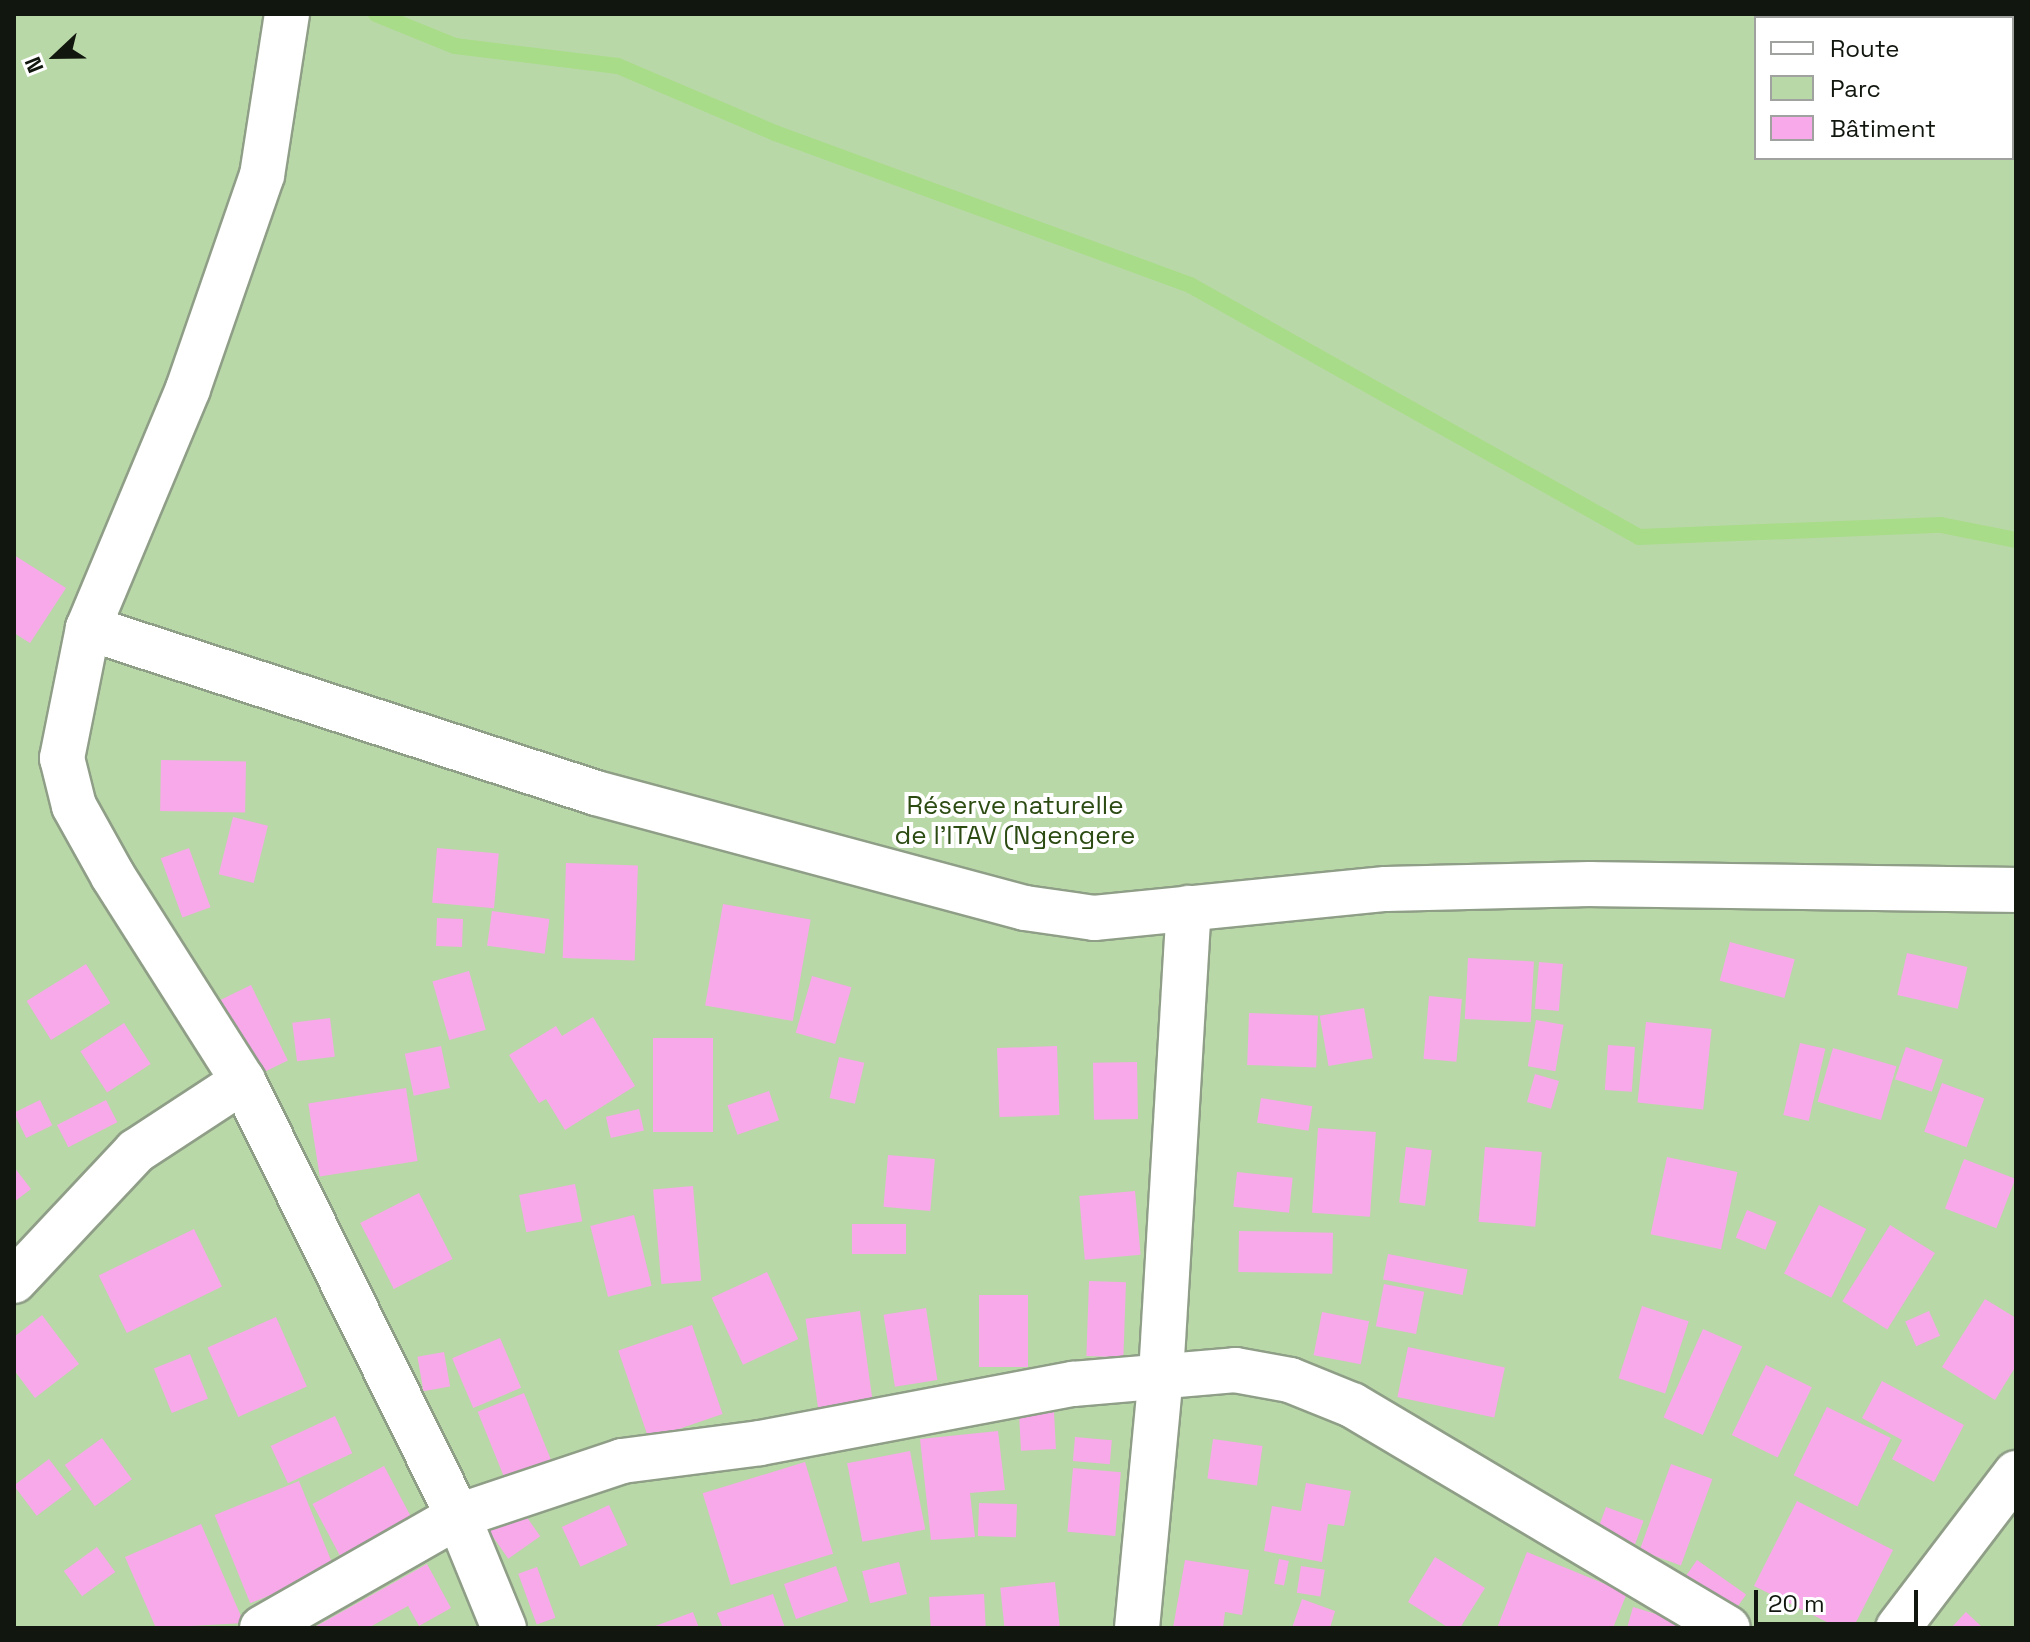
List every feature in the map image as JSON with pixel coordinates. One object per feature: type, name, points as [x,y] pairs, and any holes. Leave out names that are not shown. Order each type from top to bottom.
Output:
[{"type":"street","points":[[285,28],[262,175],[188,389],[88,628],[62,758],[74,806],[243,1081],[458,1516],[504,1628]]},
{"type":"street","points":[[88,628],[596,793],[1025,908],[1094,918],[1386,889],[1590,884],[2016,890]]},
{"type":"street","points":[[1137,1628],[1161,1375],[1189,908]]},
{"type":"street","points":[[14,1281],[136,1151],[243,1081]]},
{"type":"street","points":[[262,1628],[458,1516],[622,1461],[760,1443],[1073,1384],[1235,1370],[1290,1380],[1352,1405],[1728,1628]]},
{"type":"street","points":[[1898,1628],[2016,1473]]},
{"type":"green space","name":"Réserve naturelle de l'ITAV (Ngengere","points":[[14,14],[2016,14],[2016,1628],[14,1628]]},
{"type":"building","points":[[14,555],[66,588],[30,643],[14,633]]},
{"type":"building","points":[[161,760],[246,761],[245,812],[160,811]]},
{"type":"building","points":[[233,817],[268,826],[254,883],[219,874]]},
{"type":"building","points":[[189,848],[211,907],[182,917],[161,858]]},
{"type":"building","points":[[437,848],[499,853],[494,908],[432,903]]},
{"type":"building","points":[[566,863],[638,866],[635,960],[563,958]]},
{"type":"building","points":[[723,904],[811,919],[793,1021],[705,1005]]},
{"type":"building","points":[[492,911],[549,919],[545,954],[487,946]]},
{"type":"building","points":[[437,918],[463,919],[462,947],[436,946]]},
{"type":"building","points":[[1730,942],[1795,959],[1784,998],[1720,981]]},
{"type":"building","points":[[1907,953],[1967,967],[1958,1009],[1897,995]]},
{"type":"building","points":[[1468,958],[1534,961],[1531,1022],[1465,1019]]},
{"type":"building","points":[[1539,962],[1563,964],[1559,1011],[1535,1009]]},
{"type":"building","points":[[86,964],[110,1003],[51,1040],[27,1001]]},
{"type":"building","points":[[469,971],[486,1030],[449,1040],[432,981]]},
{"type":"building","points":[[812,976],[851,987],[835,1044],[796,1033]]},
{"type":"building","points":[[251,985],[288,1060],[251,1078],[214,1003]]},
{"type":"building","points":[[1429,996],[1462,999],[1456,1062],[1424,1059]]},
{"type":"building","points":[[1364,1008],[1373,1058],[1329,1066],[1320,1016]]},
{"type":"building","points":[[1249,1013],[1318,1015],[1316,1067],[1247,1065]]},
{"type":"building","points":[[593,1017],[635,1086],[565,1130],[546,1099],[539,1103],[509,1055],[556,1026],[562,1036]]},
{"type":"building","points":[[330,1018],[335,1057],[297,1061],[292,1023]]},
{"type":"building","points":[[1536,1020],[1564,1025],[1555,1071],[1528,1066]]},
{"type":"building","points":[[1646,1022],[1712,1029],[1703,1109],[1638,1103]]},
{"type":"building","points":[[124,1023],[151,1064],[107,1092],[80,1051]]},
{"type":"building","points":[[653,1038],[713,1038],[713,1132],[653,1132]]},
{"type":"building","points":[[1800,1043],[1825,1049],[1809,1121],[1783,1115]]},
{"type":"building","points":[[1608,1045],[1635,1047],[1632,1092],[1605,1090]]},
{"type":"building","points":[[441,1046],[450,1088],[414,1096],[405,1054]]},
{"type":"building","points":[[1057,1046],[1059,1115],[999,1117],[997,1048]]},
{"type":"building","points":[[1906,1047],[1943,1060],[1932,1092],[1895,1079]]},
{"type":"building","points":[[1833,1048],[1896,1066],[1881,1120],[1818,1102]]},
{"type":"building","points":[[839,1057],[864,1063],[855,1104],[830,1098]]},
{"type":"building","points":[[1137,1062],[1138,1119],[1094,1120],[1093,1063]]},
{"type":"building","points":[[1535,1074],[1559,1081],[1551,1109],[1527,1102]]},
{"type":"building","points":[[1942,1083],[1984,1098],[1967,1147],[1924,1132]]},
{"type":"building","points":[[406,1088],[418,1161],[320,1177],[308,1103]]},
{"type":"building","points":[[769,1091],[779,1120],[737,1135],[727,1105]]},
{"type":"building","points":[[1261,1098],[1312,1106],[1308,1131],[1257,1123]]},
{"type":"building","points":[[40,1100],[52,1125],[26,1138],[14,1113]]},
{"type":"building","points":[[106,1100],[117,1122],[68,1147],[57,1125]]},
{"type":"building","points":[[639,1109],[644,1130],[611,1138],[606,1117]]},
{"type":"building","points":[[1318,1128],[1376,1132],[1370,1217],[1312,1213]]},
{"type":"building","points":[[1406,1147],[1432,1150],[1425,1206],[1399,1203]]},
{"type":"building","points":[[1485,1147],[1542,1152],[1535,1227],[1478,1222]]},
{"type":"building","points":[[888,1155],[935,1159],[930,1211],[883,1207]]},
{"type":"building","points":[[1667,1157],[1737,1172],[1721,1249],[1651,1234]]},
{"type":"building","points":[[1964,1159],[2015,1179],[1996,1228],[1945,1208]]},
{"type":"building","points":[[14,1167],[31,1189],[14,1202]]},
{"type":"building","points":[[1237,1172],[1293,1178],[1289,1213],[1233,1207]]},
{"type":"building","points":[[575,1184],[582,1221],[526,1232],[519,1195]]},
{"type":"building","points":[[693,1186],[701,1281],[661,1284],[653,1189]]},
{"type":"building","points":[[1135,1191],[1141,1255],[1085,1260],[1079,1196]]},
{"type":"building","points":[[419,1193],[453,1259],[394,1289],[360,1223]]},
{"type":"building","points":[[1819,1205],[1866,1229],[1831,1298],[1784,1274]]},
{"type":"building","points":[[1747,1210],[1777,1222],[1765,1250],[1736,1238]]},
{"type":"building","points":[[634,1215],[652,1286],[608,1297],[590,1226]]},
{"type":"building","points":[[852,1224],[906,1224],[906,1254],[852,1254]]},
{"type":"building","points":[[1890,1225],[1935,1253],[1887,1329],[1842,1301]]},
{"type":"building","points":[[194,1229],[222,1287],[127,1333],[99,1275]]},
{"type":"building","points":[[1239,1231],[1333,1233],[1332,1274],[1238,1272]]},
{"type":"building","points":[[1388,1254],[1468,1269],[1463,1295],[1383,1280]]},
{"type":"building","points":[[767,1272],[798,1339],[743,1365],[712,1298]]},
{"type":"building","points":[[1089,1281],[1126,1282],[1123,1357],[1086,1356]]},
{"type":"building","points":[[1384,1284],[1424,1292],[1416,1334],[1376,1326]]},
{"type":"building","points":[[979,1295],[1028,1295],[1028,1367],[979,1367]]},
{"type":"building","points":[[1985,1299],[2016,1318],[2016,1366],[1995,1400],[1942,1367]]},
{"type":"building","points":[[1642,1306],[1689,1321],[1665,1393],[1619,1378]]},
{"type":"building","points":[[926,1308],[937,1380],[895,1387],[884,1315]]},
{"type":"building","points":[[860,1311],[873,1400],[818,1408],[806,1319]]},
{"type":"building","points":[[1929,1311],[1940,1336],[1916,1346],[1905,1322]]},
{"type":"building","points":[[1322,1312],[1369,1321],[1361,1364],[1314,1355]]},
{"type":"building","points":[[42,1315],[79,1364],[35,1398],[14,1370],[14,1337]]},
{"type":"building","points":[[276,1317],[307,1386],[238,1417],[207,1348]]},
{"type":"building","points":[[692,1325],[723,1414],[649,1439],[618,1350]]},
{"type":"building","points":[[1703,1329],[1742,1346],[1703,1435],[1664,1418]]},
{"type":"building","points":[[500,1338],[521,1388],[473,1408],[452,1358]]},
{"type":"building","points":[[1408,1347],[1505,1368],[1494,1417],[1397,1397]]},
{"type":"building","points":[[444,1352],[450,1386],[423,1391],[417,1357]]},
{"type":"building","points":[[190,1354],[208,1399],[172,1413],[154,1369]]},
{"type":"building","points":[[1766,1365],[1812,1387],[1778,1457],[1732,1435]]},
{"type":"building","points":[[1882,1381],[1964,1425],[1934,1482],[1892,1459],[1902,1440],[1862,1418]]},
{"type":"building","points":[[524,1393],[554,1468],[508,1487],[478,1412]]},
{"type":"building","points":[[1827,1407],[1891,1438],[1857,1506],[1794,1475]]},
{"type":"building","points":[[1054,1412],[1056,1449],[1021,1451],[1019,1414]]},
{"type":"building","points":[[335,1416],[352,1453],[288,1483],[271,1446]]},
{"type":"building","points":[[998,1431],[1005,1490],[970,1493],[975,1537],[931,1540],[920,1439]]},
{"type":"building","points":[[1075,1437],[1112,1440],[1110,1464],[1073,1461]]},
{"type":"building","points":[[102,1438],[132,1479],[95,1506],[65,1465]]},
{"type":"building","points":[[1213,1439],[1263,1446],[1257,1486],[1207,1479]]},
{"type":"building","points":[[910,1451],[925,1530],[862,1542],[847,1463]]},
{"type":"building","points":[[49,1459],[72,1489],[37,1516],[14,1485]]},
{"type":"building","points":[[805,1462],[833,1554],[731,1585],[703,1493]]},
{"type":"building","points":[[1671,1464],[1712,1479],[1681,1566],[1640,1550]]},
{"type":"building","points":[[384,1466],[416,1527],[345,1565],[312,1504]]},
{"type":"building","points":[[1073,1468],[1121,1472],[1115,1536],[1067,1532]]},
{"type":"building","points":[[299,1481],[335,1569],[250,1603],[215,1515]]},
{"type":"building","points":[[1306,1483],[1351,1491],[1344,1526],[1328,1524],[1322,1562],[1264,1551],[1272,1506],[1301,1511]]},
{"type":"building","points":[[1797,1501],[1893,1550],[1853,1628],[1839,1628],[1754,1586]]},
{"type":"building","points":[[979,1503],[1017,1504],[1016,1537],[978,1536]]},
{"type":"building","points":[[609,1505],[628,1545],[580,1567],[562,1527]]},
{"type":"building","points":[[519,1506],[540,1536],[508,1559],[487,1528]]},
{"type":"building","points":[[1606,1507],[1644,1521],[1632,1552],[1595,1538]]},
{"type":"building","points":[[201,1524],[244,1623],[156,1628],[125,1557]]},
{"type":"building","points":[[97,1547],[115,1572],[82,1596],[64,1571]]},
{"type":"building","points":[[1527,1552],[1627,1593],[1613,1628],[1497,1628]]},
{"type":"building","points":[[1435,1557],[1485,1588],[1460,1628],[1449,1628],[1408,1602]]},
{"type":"building","points":[[1279,1559],[1289,1561],[1284,1585],[1274,1584]]},
{"type":"building","points":[[1185,1560],[1249,1570],[1242,1615],[1225,1612],[1223,1628],[1173,1628]]},
{"type":"building","points":[[1697,1560],[1746,1594],[1735,1611],[1686,1576]]},
{"type":"building","points":[[899,1562],[907,1594],[870,1603],[862,1571]]},
{"type":"building","points":[[427,1564],[451,1608],[419,1626],[408,1606],[368,1628],[313,1628]]},
{"type":"building","points":[[836,1566],[848,1601],[796,1619],[784,1584]]},
{"type":"building","points":[[1301,1566],[1325,1570],[1320,1596],[1297,1593]]},
{"type":"building","points":[[537,1567],[555,1618],[537,1625],[518,1574]]},
{"type":"building","points":[[1055,1582],[1060,1628],[1005,1628],[1000,1588]]},
{"type":"building","points":[[773,1594],[785,1628],[723,1628],[717,1613]]},
{"type":"building","points":[[984,1594],[986,1628],[931,1628],[929,1597]]},
{"type":"building","points":[[1302,1599],[1335,1611],[1330,1628],[1292,1628]]},
{"type":"building","points":[[1633,1607],[1679,1621],[1677,1628],[1627,1628]]},
{"type":"building","points":[[693,1612],[699,1628],[650,1628]]},
{"type":"building","points":[[1966,1612],[1983,1628],[1951,1628]]},
{"type":"waterway","points":[[376,14],[455,46],[618,66],[775,133],[1190,285],[1639,537],[1941,525],[2016,540]]}]
